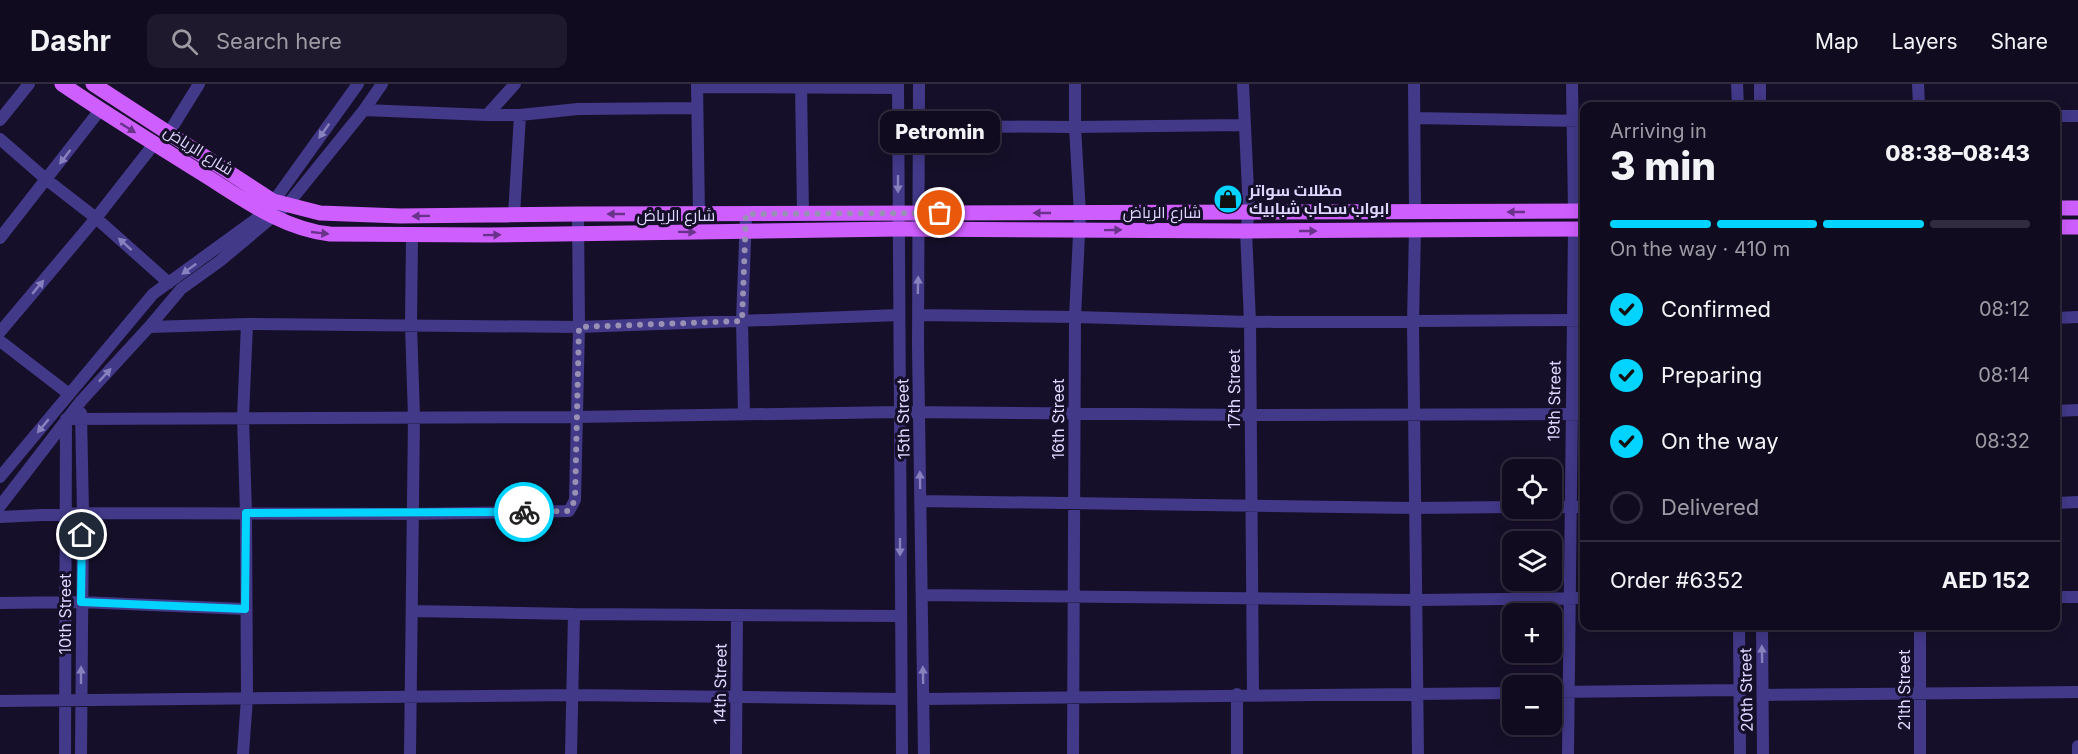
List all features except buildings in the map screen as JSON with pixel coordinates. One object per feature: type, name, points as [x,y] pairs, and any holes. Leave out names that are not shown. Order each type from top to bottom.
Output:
[{"type":"main road","name":"شارع الرياض","points":[[62,84],[154,144],[275,208],[320,213],[400,216],[1579,212]]},
{"type":"main road","name":"شارع الرياض","points":[[93,84],[310,232],[412,235],[899,229],[1079,231],[1579,229]]},
{"type":"main road","points":[[2060,208],[2078,208]]},
{"type":"main road","points":[[2060,227],[2078,227]]},
{"type":"street","points":[[0,120],[29,84]]},
{"type":"street","points":[[168,134],[199,84]]},
{"type":"street","points":[[0,477],[153,294],[275,208],[358,84]]},
{"type":"street","points":[[0,506],[66,419],[181,288],[220,261],[275,208],[364,110],[382,84]]},
{"type":"street","points":[[487,115],[515,84]]},
{"type":"street","name":"15th Street","points":[[919,84],[918,315],[924,754]]},
{"type":"street","name":"16th Street","points":[[1072,754],[1075,316],[1080,214],[1075,84]]},
{"type":"street","name":"17th Street","points":[[1243,84],[1243,125],[1249,212],[1246,231],[1250,322],[1253,694]]},
{"type":"street","points":[[1414,84],[1415,212]]},
{"type":"street","points":[[1572,84],[1578,121],[1579,212]]},
{"type":"street","points":[[1737,84],[1738,102]]},
{"type":"street","points":[[1760,84],[1760,102]]},
{"type":"street","points":[[1918,84],[1919,102]]},
{"type":"street","points":[[699,215],[697,85],[898,86]]},
{"type":"street","points":[[801,85],[802,215]]},
{"type":"street","name":"15th Street","points":[[898,86],[902,754]]},
{"type":"street","points":[[364,110],[520,115],[578,109],[697,108]]},
{"type":"street","points":[[0,238],[100,110]]},
{"type":"street","points":[[514,215],[520,115]]},
{"type":"street","points":[[2060,116],[2078,116]]},
{"type":"street","points":[[1414,118],[1578,121]]},
{"type":"street","points":[[919,126],[1243,125]]},
{"type":"street","points":[[0,139],[96,218],[169,283]]},
{"type":"street","points":[[0,332],[96,218],[154,144]]},
{"type":"street","points":[[0,517],[83,513],[413,514],[569,511],[575,500],[579,327],[578,214]]},
{"type":"street","points":[[744,414],[742,321],[746,214]]},
{"type":"street","name":"19th Street","points":[[1568,754],[1571,414],[1578,320],[1579,229]]},
{"type":"street","points":[[1415,230],[1414,508],[1418,754]]},
{"type":"street","points":[[410,754],[414,417],[411,326],[412,235]]},
{"type":"street","points":[[149,327],[247,324],[579,327],[899,315]]},
{"type":"street","points":[[918,315],[1075,316],[1250,322],[1413,323],[1578,320]]},
{"type":"street","points":[[2060,318],[2078,317]]},
{"type":"street","points":[[243,754],[247,698],[243,417],[247,324]]},
{"type":"street","points":[[0,341],[69,394]]},
{"type":"street","name":"10th Street","points":[[81,401],[83,513],[81,754]]},
{"type":"street","points":[[2060,411],[2078,410]]},
{"type":"street","points":[[66,419],[576,417],[900,412],[1250,415],[1580,414]]},
{"type":"street","name":"10th Street","points":[[65,754],[66,419]]},
{"type":"street","points":[[920,501],[1414,508],[1502,507]]},
{"type":"street","points":[[2060,503],[2078,502]]},
{"type":"street","points":[[1562,507],[1580,507]]},
{"type":"street","points":[[922,596],[1417,600],[1580,598]]},
{"type":"street","points":[[2060,597],[2078,597]]},
{"type":"street","points":[[0,603],[81,602],[245,609]]},
{"type":"street","points":[[412,611],[901,616]]},
{"type":"street","points":[[571,754],[574,614]]},
{"type":"street","name":"14th Street","points":[[736,754],[737,615]]},
{"type":"street","name":"20th Street","points":[[1739,630],[1740,754]]},
{"type":"street","name":"20th Street","points":[[1762,630],[1764,754]]},
{"type":"street","name":"21th Street","points":[[1920,630],[1920,754]]},
{"type":"street","points":[[1562,692],[1739,690]]},
{"type":"street","points":[[1764,695],[2078,692]]},
{"type":"street","points":[[923,699],[1237,694],[1502,693]]},
{"type":"street","points":[[1237,694],[1237,754]]},
{"type":"street","points":[[0,700],[572,695],[901,699]]},
{"type":"street","points":[[2078,746],[2078,754]]},
{"type":"way so far","points":[[524,512],[569,511],[575,500],[579,327],[742,321],[746,214],[940,213]]},
{"type":"place","name":"مظلات سواتر ابواب سحاب شبابيك","points":[[1228,199]]},
{"type":"place","name":"Petromin","points":[[940,213]]},
{"type":"route","points":[[82,535],[81,602],[245,609],[246,513],[524,512]]}]
